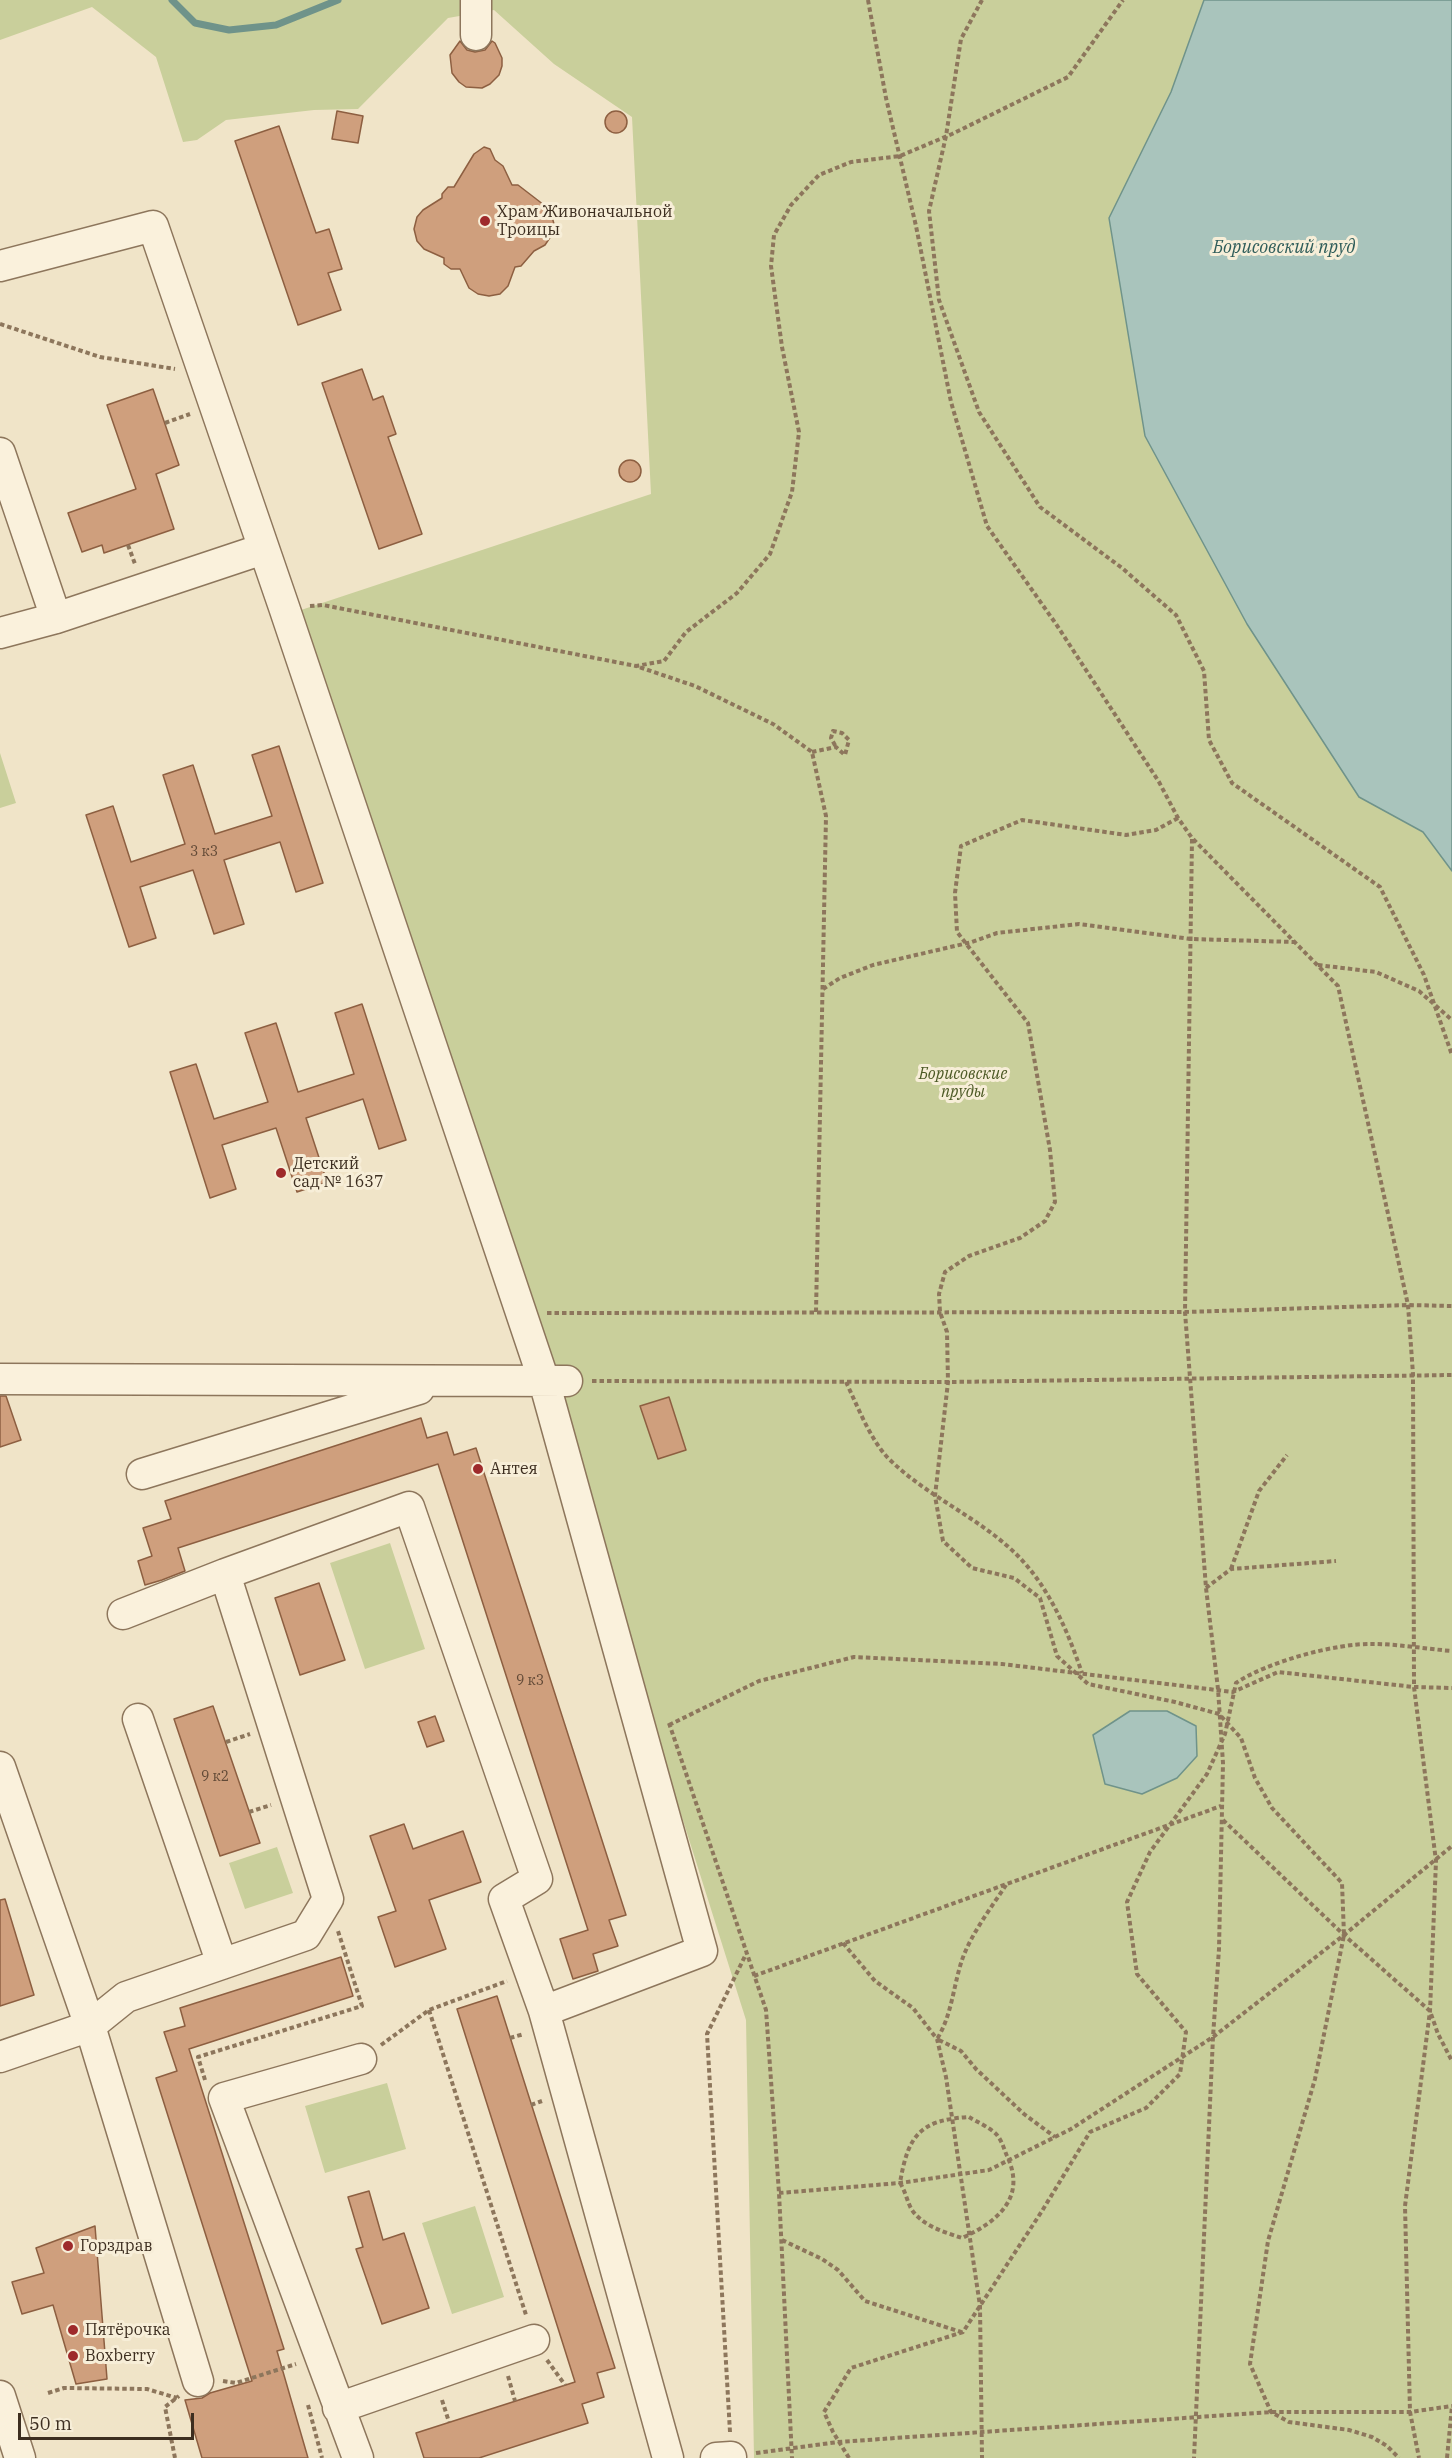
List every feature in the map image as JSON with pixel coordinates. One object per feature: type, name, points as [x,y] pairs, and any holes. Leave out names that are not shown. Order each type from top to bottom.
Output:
[{"type":"street","points":[[0,266],[153,226],[263,549],[556,1381],[702,1951],[544,2011]]},
{"type":"street","points":[[0,453],[56,618]]},
{"type":"street","points":[[0,633],[56,618],[263,549]]},
{"type":"street","points":[[0,1379],[556,1381]]},
{"type":"street","points":[[142,1474],[448,1380]]},
{"type":"street","points":[[123,1614],[409,1507],[537,1879],[504,1899],[544,2011],[668,2458]]},
{"type":"street","points":[[0,2057],[90,2026],[126,1997],[306,1935],[328,1899],[225,1574]]},
{"type":"street","points":[[138,1719],[222,1964]]},
{"type":"street","points":[[0,1767],[90,2026],[188,2390]]},
{"type":"street","points":[[358,2458],[224,2098],[361,2059]]},
{"type":"street","points":[[338,2408],[534,2340]]},
{"type":"street","points":[[0,2396],[20,2458]]},
{"type":"path","points":[[868,0],[951,402],[987,526],[1056,624],[1159,782],[1178,818],[1192,838],[1338,986],[1408,1305],[1413,1374],[1414,1688],[1436,1858],[1430,2011],[1404,2206],[1410,2412],[1419,2458]]},
{"type":"path","points":[[982,0],[961,39],[946,136],[928,211],[939,300],[979,412],[1040,507],[1122,568],[1176,615],[1204,671],[1209,740],[1232,783],[1380,887],[1424,975],[1452,1055]]},
{"type":"path","points":[[636,666],[664,661],[686,632],[737,592],[770,554],[792,492],[799,432],[782,347],[771,266],[774,235],[791,205],[819,175],[851,162],[900,156],[1068,77],[1123,0]]},
{"type":"path","points":[[0,324],[100,357],[203,373]]},
{"type":"path","points":[[284,607],[323,605],[636,666],[695,686],[772,724],[812,752],[826,816],[816,1312]]},
{"type":"path","points":[[833,731],[842,733],[849,740],[845,755],[836,747],[831,738],[833,731]]},
{"type":"path","points":[[812,752],[836,747]]},
{"type":"path","points":[[1178,818],[1156,830],[1126,835],[1022,820],[961,846],[956,893],[957,932],[1028,1023],[1050,1150],[1055,1202],[1045,1221],[1020,1238],[969,1256],[945,1272],[939,1294],[940,1312],[946,1332],[948,1382],[935,1496],[943,1541],[972,1568],[1014,1578],[1040,1598],[1057,1656],[1088,1684],[1219,1714],[1241,1738],[1255,1778],[1272,1808],[1342,1883],[1344,1935],[1314,2079],[1268,2241],[1250,2364],[1271,2412],[1289,2422],[1349,2430],[1372,2438],[1387,2446],[1399,2458]]},
{"type":"path","points":[[1192,838],[1185,1312],[1206,1588],[1218,1689],[1223,1763],[1219,1949],[1194,2458]]},
{"type":"path","points":[[823,989],[840,978],[873,965],[966,943],[997,933],[1079,924],[1191,939],[1295,942]]},
{"type":"path","points":[[1317,965],[1376,972],[1419,991],[1452,1020]]},
{"type":"path","points":[[549,1324],[545,1313],[1185,1312],[1408,1305],[1452,1306]]},
{"type":"path","points":[[556,1381],[948,1382],[1452,1375]]},
{"type":"path","points":[[846,1382],[864,1421],[886,1456],[935,1496],[984,1528],[1020,1557],[1051,1600],[1082,1673]]},
{"type":"path","points":[[1231,1569],[1259,1491],[1287,1455]]},
{"type":"path","points":[[1206,1588],[1231,1569],[1336,1561]]},
{"type":"path","points":[[849,2458],[838,2442],[824,2412],[851,2368],[963,2332],[1090,2132],[1146,2108],[1180,2074],[1186,2031],[1137,1974],[1126,1902],[1150,1852],[1207,1774],[1222,1741],[1236,1683],[1251,1673],[1289,1659],[1372,1644],[1452,1651]]},
{"type":"path","points":[[669,1725],[759,1681],[854,1657],[1002,1664],[1233,1692],[1278,1672],[1414,1688],[1452,1688]]},
{"type":"path","points":[[754,1976],[1221,1806]]},
{"type":"path","points":[[1222,1820],[1344,1935],[1430,2011],[1438,2034],[1452,2061]]},
{"type":"path","points":[[780,2193],[900,2183],[990,2170],[1055,2137],[1213,2037],[1344,1935],[1452,1846]]},
{"type":"path","points":[[937,2039],[944,2028],[962,1960],[982,1922],[1007,1883]]},
{"type":"path","points":[[843,1943],[875,1981],[913,2007],[937,2039],[946,2077],[980,2306],[982,2458]]},
{"type":"path","points":[[747,1954],[707,2034],[724,2458],[838,2442],[1271,2412],[1410,2412],[1452,2406],[1447,2458]]},
{"type":"path","points":[[361,2059],[429,2010],[530,1973]]},
{"type":"path","points":[[429,2010],[534,2340]]},
{"type":"path","points":[[937,2039],[961,2051],[976,2069],[1024,2114],[1055,2137]]},
{"type":"path","points":[[969,2117],[996,2133],[1013,2168],[1014,2186],[1008,2206],[982,2229],[962,2238],[922,2221],[910,2208],[907,2193],[900,2183],[910,2146],[924,2127],[934,2121],[969,2117]]},
{"type":"path","points":[[782,2240],[822,2259],[838,2270],[865,2301],[963,2332]]},
{"type":"path","points":[[296,2364],[299,2374]]},
{"type":"path","points":[[48,2393],[64,2388],[188,2390]]},
{"type":"path","points":[[305,2395],[322,2458]]},
{"type":"green space","name":"Борисовские пруды","points":[[0,0],[1204,0],[1171,92],[1145,436],[1247,624],[1359,797],[1423,832],[1452,871],[1452,2458],[754,2458],[746,2020],[301,610],[651,494],[632,117],[554,64],[494,10],[448,18],[358,109],[314,110],[226,120],[197,140],[183,142],[156,57],[92,7],[0,40]]},
{"type":"green space","points":[[0,753],[16,803],[0,808]]},
{"type":"green space","points":[[390,1543],[425,1649],[365,1669],[330,1563]]},
{"type":"green space","points":[[277,1847],[293,1893],[245,1909],[229,1863]]},
{"type":"green space","points":[[387,2083],[406,2149],[325,2173],[305,2106]]},
{"type":"green space","points":[[475,2206],[504,2297],[452,2314],[422,2223]]},
{"type":"water","name":"Борисовский пруд","points":[[1204,0],[1452,0],[1452,871],[1423,832],[1359,797],[1247,624],[1145,436],[1109,218],[1171,92]]},
{"type":"water","points":[[1130,1711],[1167,1711],[1196,1726],[1197,1756],[1177,1778],[1142,1794],[1105,1784],[1093,1735]]},
{"type":"building","points":[[460,41],[467,50],[475,52],[485,50],[492,41],[495,43],[502,58],[502,66],[499,75],[490,84],[482,88],[466,87],[452,73],[450,55]]},
{"type":"building","points":[[337,111],[363,116],[358,143],[332,139]]},
{"type":"building","points":[[616,111],[624,114],[627,122],[624,130],[616,133],[608,130],[605,122],[608,114]]},
{"type":"building","points":[[279,126],[316,233],[329,229],[342,269],[328,273],[341,310],[298,325],[235,141]]},
{"type":"building","name":"Храм Живоначальной Троицы","points":[[484,147],[490,149],[495,160],[503,166],[512,185],[518,185],[544,205],[551,213],[554,224],[551,236],[545,245],[534,251],[521,266],[515,267],[508,286],[500,294],[489,296],[478,294],[469,288],[460,269],[451,269],[444,264],[444,258],[424,249],[417,241],[414,229],[417,217],[423,210],[442,198],[442,194],[448,187],[454,187],[474,154]]},
{"type":"building","points":[[362,369],[373,400],[383,396],[396,434],[388,437],[422,534],[379,549],[322,383]]},
{"type":"building","points":[[153,389],[179,465],[156,474],[174,529],[104,553],[102,545],[82,552],[68,513],[136,489],[107,405]]},
{"type":"building","points":[[630,460],[638,463],[641,471],[638,479],[630,482],[622,479],[619,471],[622,463]]},
{"type":"building","points":[[279,746],[323,883],[296,892],[280,842],[224,860],[244,924],[214,934],[193,870],[140,887],[156,938],[129,947],[86,815],[113,806],[131,862],[185,844],[163,775],[193,765],[215,834],[272,816],[252,755]]},
{"type":"building","points":[[362,1004],[406,1140],[379,1149],[363,1099],[306,1118],[327,1182],[297,1192],[276,1128],[222,1145],[236,1189],[210,1198],[170,1072],[196,1064],[214,1119],[268,1102],[245,1033],[276,1023],[298,1092],[354,1074],[335,1013]]},
{"type":"building","points":[[0,1396],[6,1396],[21,1440],[0,1447]]},
{"type":"building","points":[[669,1397],[686,1450],[658,1459],[640,1406]]},
{"type":"building","points":[[421,1418],[427,1438],[447,1432],[454,1455],[476,1448],[626,1915],[609,1920],[618,1946],[593,1954],[598,1971],[573,1979],[560,1939],[588,1930],[438,1464],[178,1548],[185,1571],[162,1580],[145,1585],[138,1561],[152,1556],[143,1528],[171,1519],[165,1501]]},
{"type":"building","points":[[319,1583],[345,1660],[300,1675],[275,1598]]},
{"type":"building","points":[[213,1706],[260,1843],[220,1856],[174,1719]]},
{"type":"building","points":[[435,1716],[444,1741],[427,1747],[418,1722]]},
{"type":"building","points":[[404,1824],[413,1849],[463,1831],[481,1882],[429,1900],[446,1949],[395,1967],[378,1917],[396,1911],[370,1836]]},
{"type":"building","points":[[5,1899],[34,1995],[0,2006],[0,1900]]},
{"type":"building","points":[[341,1957],[353,1996],[189,2049],[284,2349],[277,2351],[308,2458],[202,2458],[185,2400],[202,2398],[210,2393],[252,2381],[156,2078],[177,2071],[164,2032],[185,2026],[180,2008]]},
{"type":"building","points":[[497,1996],[615,2368],[597,2373],[604,2397],[582,2404],[588,2423],[479,2458],[424,2458],[416,2433],[575,2382],[457,2009]]},
{"type":"building","points":[[369,2191],[383,2240],[404,2233],[429,2308],[382,2324],[356,2249],[363,2247],[348,2197]]},
{"type":"building","points":[[95,2226],[107,2379],[76,2384],[53,2305],[22,2314],[12,2282],[44,2273],[36,2248]]},
{"type":"waterway","points":[[172,0],[195,23],[229,30],[276,25],[338,0]]},
{"type":"place","name":"Храм Живоначальной Троицы","points":[[485,221]]},
{"type":"place","name":"Детский сад № 1637","points":[[281,1173]]},
{"type":"place","name":"Антея","points":[[478,1469]]},
{"type":"place","name":"Горздрав","points":[[68,2246]]},
{"type":"place","name":"Пятёрочка","points":[[73,2330]]},
{"type":"place","name":"Boxberry","points":[[73,2356]]}]
